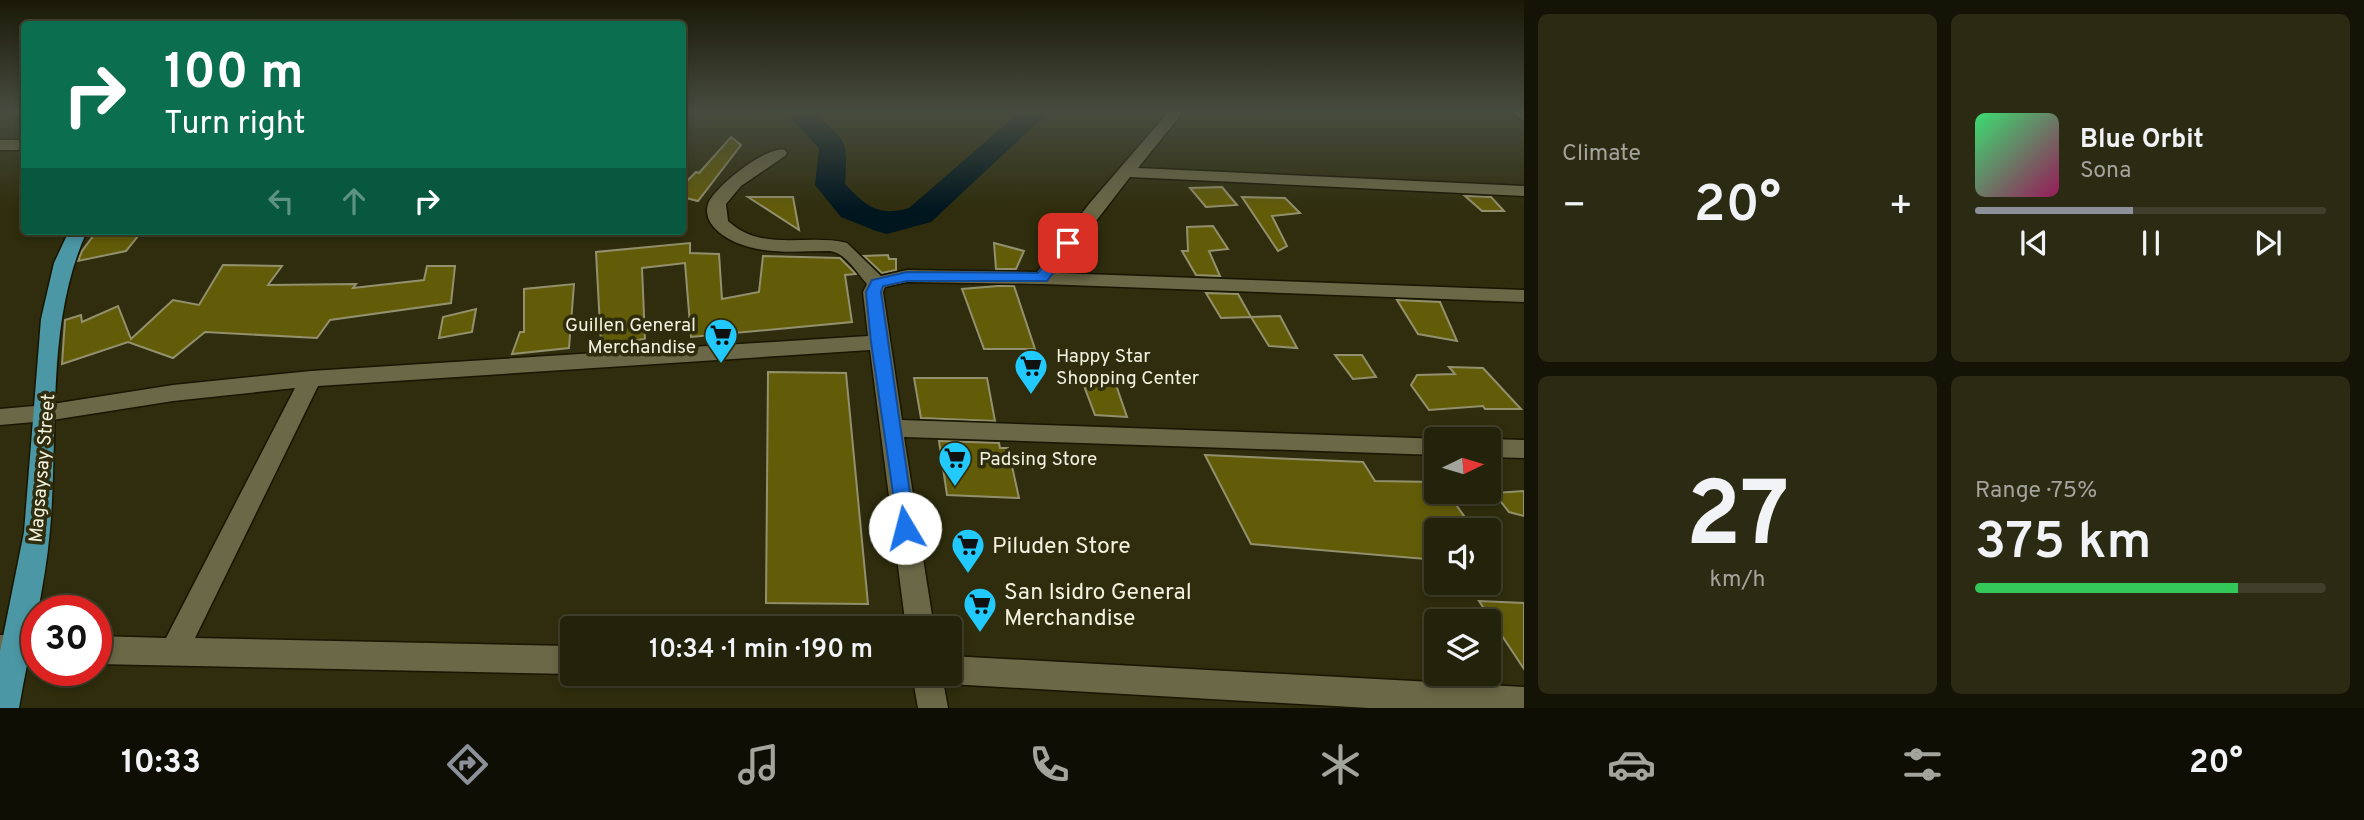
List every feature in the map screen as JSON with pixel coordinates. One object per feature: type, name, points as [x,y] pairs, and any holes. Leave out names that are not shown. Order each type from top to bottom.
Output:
[{"type":"main road","name":"Magsaysay Street","points":[[4,708],[18,648],[37,532],[51,318],[57,285],[76,235]]},
{"type":"street","points":[[1042,278],[1095,208],[1149,144]]},
{"type":"street","points":[[0,145],[21,145]]},
{"type":"street","points":[[779,153],[754,169],[724,194],[716,205],[717,215],[724,227],[739,239],[756,243],[841,247],[865,274],[877,283]]},
{"type":"street","points":[[1126,172],[1524,191]]},
{"type":"street","points":[[877,283],[907,276],[1042,278],[1524,296]]},
{"type":"street","points":[[877,283],[873,292],[879,342],[918,616]]},
{"type":"street","points":[[0,417],[46,413],[173,393],[311,379],[879,342]]},
{"type":"street","points":[[174,652],[311,379]]},
{"type":"street","points":[[891,428],[1424,446]]},
{"type":"street","points":[[1502,448],[1524,449]]},
{"type":"street","points":[[112,650],[560,660]]},
{"type":"street","points":[[962,671],[1508,703]]},
{"type":"street","points":[[929,686],[933,708]]},
{"type":"building","points":[[725,144],[741,145],[698,201],[686,198],[686,182],[696,172],[699,173]]},
{"type":"building","points":[[1222,187],[1237,205],[1206,207],[1190,188]]},
{"type":"building","points":[[1465,196],[1491,197],[1504,211],[1482,211]]},
{"type":"building","points":[[748,197],[793,197],[799,230]]},
{"type":"building","points":[[1242,197],[1285,198],[1300,213],[1272,216],[1287,246],[1278,251]]},
{"type":"building","points":[[1213,226],[1228,249],[1209,251],[1220,276],[1196,275],[1182,251],[1188,251],[1187,227]]},
{"type":"building","points":[[94,235],[139,235],[126,251],[78,261]]},
{"type":"building","points":[[690,243],[690,253],[719,254],[722,299],[759,292],[763,256],[840,258],[856,274],[845,275],[852,322],[691,337],[685,263],[642,268],[645,339],[601,345],[596,252]]},
{"type":"building","points":[[994,243],[1024,251],[1016,269],[996,269]]},
{"type":"building","points":[[888,255],[889,259],[896,259],[896,270],[882,273],[864,256]]},
{"type":"building","points":[[223,265],[282,266],[268,285],[356,284],[353,288],[424,280],[427,266],[455,266],[451,303],[330,320],[317,338],[205,332],[173,358],[128,342],[62,364],[65,320],[81,315],[82,322],[118,306],[131,339],[173,300],[199,305]]},
{"type":"building","points":[[574,284],[569,348],[512,354],[520,332],[524,332],[524,289]]},
{"type":"building","points":[[1014,286],[1035,349],[984,349],[962,289]]},
{"type":"building","points":[[1206,293],[1238,294],[1251,317],[1221,318]]},
{"type":"building","points":[[1397,300],[1440,302],[1457,341],[1418,334]]},
{"type":"building","points":[[476,309],[472,332],[439,338],[443,317]]},
{"type":"building","points":[[1280,316],[1297,348],[1269,346],[1251,317]]},
{"type":"building","points":[[1335,355],[1362,355],[1376,377],[1353,379]]},
{"type":"building","points":[[1449,367],[1483,368],[1521,409],[1485,409],[1483,406],[1429,410],[1411,385],[1417,375],[1455,374]]},
{"type":"building","points":[[768,372],[846,373],[868,604],[766,603]]},
{"type":"building","points":[[914,378],[987,378],[995,421],[921,418]]},
{"type":"building","points":[[1081,378],[1115,382],[1127,417],[1095,415]]},
{"type":"building","points":[[939,441],[999,443],[1000,448],[1008,448],[1019,498],[947,495]]},
{"type":"building","points":[[1205,455],[1363,462],[1375,481],[1424,482],[1424,504],[1456,504],[1465,518],[1424,518],[1424,559],[1251,544]]},
{"type":"building","points":[[1524,491],[1524,516],[1509,512],[1502,503],[1502,492]]},
{"type":"building","points":[[1479,601],[1524,603],[1524,669],[1501,634],[1501,609],[1484,609]]},
{"type":"waterway","points":[[831,144],[830,185],[852,210],[887,224],[920,215],[1000,144]]},
{"type":"place","name":"Guillen General Merchandise","points":[[721,365]]},
{"type":"place","name":"Happy Star Shopping Center","points":[[1031,396]]},
{"type":"place","name":"Padsing Store","points":[[955,488]]},
{"type":"place","name":"Piluden Store","points":[[968,575]]},
{"type":"place","name":"San Isidro General Merchandise","points":[[980,634]]},
{"type":"route","points":[[905,528],[873,292],[877,283],[907,276],[1042,278],[1068,243]]}]
